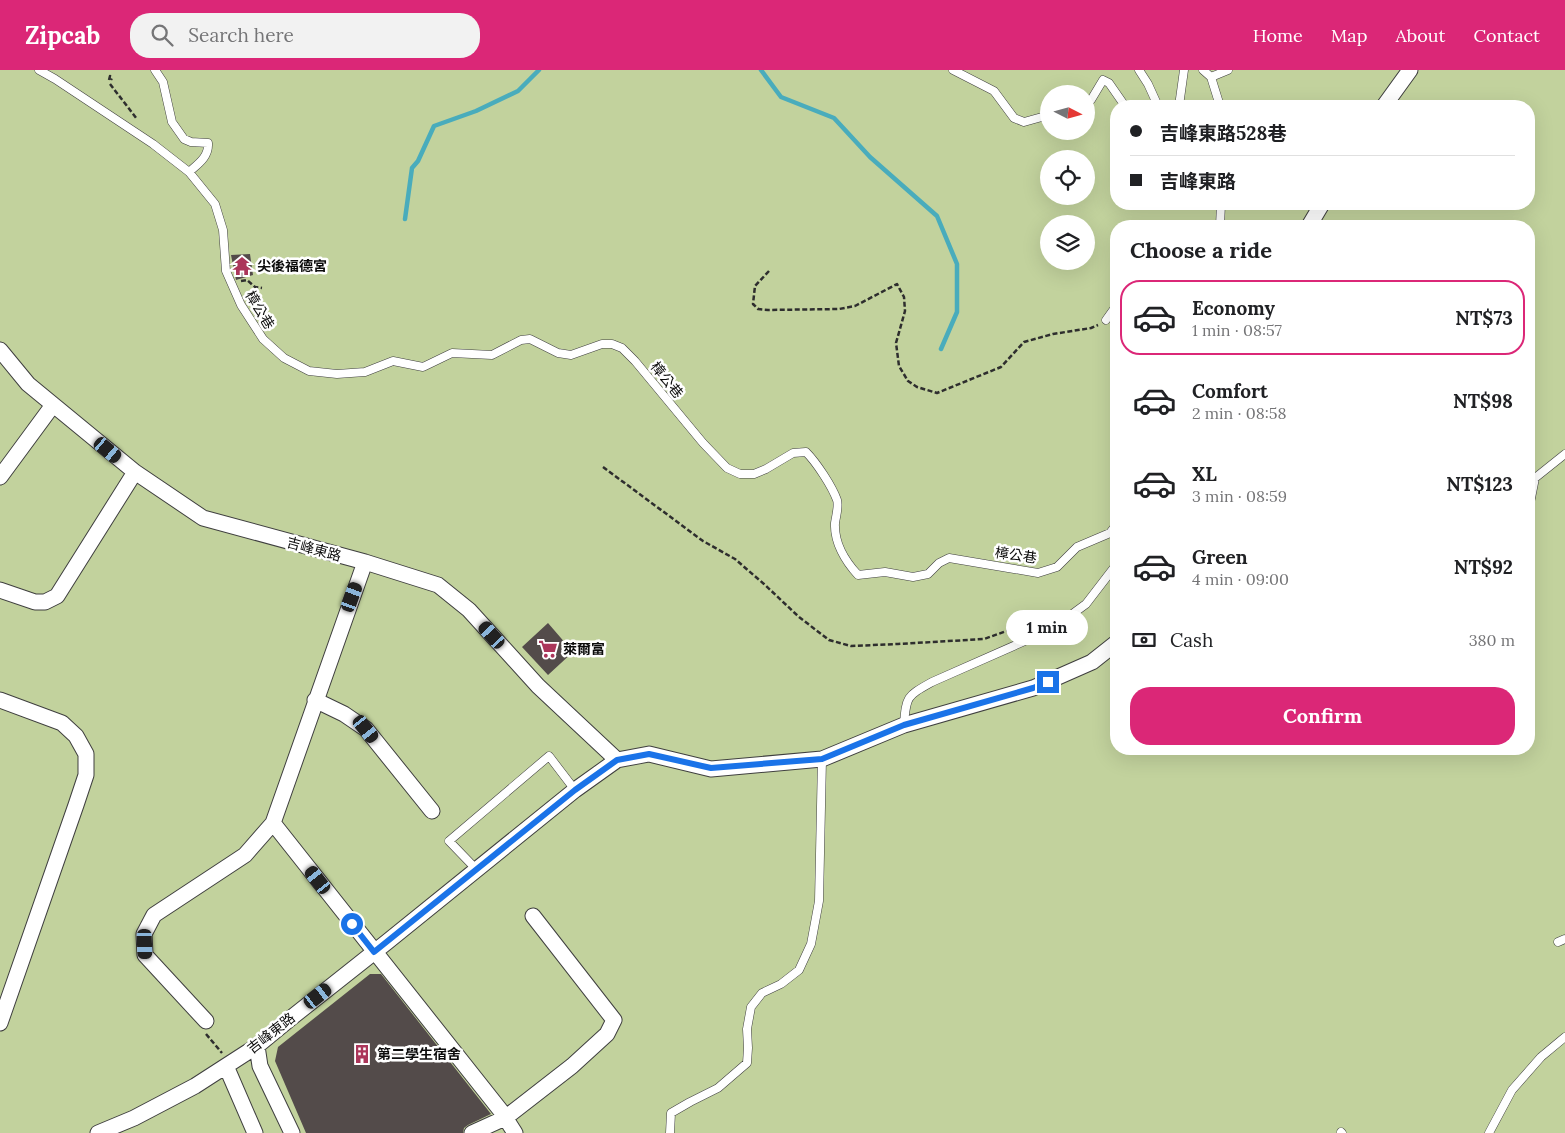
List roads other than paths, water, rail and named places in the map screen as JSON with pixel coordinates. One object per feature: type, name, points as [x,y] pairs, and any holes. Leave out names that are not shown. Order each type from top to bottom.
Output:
[{"type":"street","points":[[1388,100],[1410,70]]},
{"type":"street","name":"吉峰東路","points":[[0,350],[28,384],[53,405],[135,472],[202,518],[438,584],[469,610],[538,686],[617,760]]},
{"type":"street","points":[[0,477],[53,405]]},
{"type":"street","points":[[0,590],[35,602],[45,602],[57,596],[135,472]]},
{"type":"street","points":[[206,1021],[145,955],[144,934],[154,915],[245,856],[273,823],[364,562]]},
{"type":"street","name":"吉峰東路","points":[[98,1133],[134,1118],[195,1086],[257,1046],[575,790],[617,760],[649,754],[711,768],[822,759],[904,725],[1033,688],[1092,662],[1110,648]]},
{"type":"street","points":[[0,700],[62,723],[76,736],[86,754],[86,774],[0,1019]]},
{"type":"street","points":[[315,700],[344,714],[366,729],[432,810]]},
{"type":"street","points":[[273,823],[515,1133]]},
{"type":"street","points":[[472,1133],[505,1118],[572,1066],[607,1034],[614,1020],[533,916]]},
{"type":"street","points":[[257,1046],[260,1066],[292,1133]]},
{"type":"street","points":[[228,1065],[255,1133]]},
{"type":"lane","points":[[39,70],[153,144],[189,172],[204,158],[208,144],[191,142],[184,139],[172,122],[163,82],[156,70]]},
{"type":"lane","points":[[954,70],[994,92],[1014,118],[1024,122],[1040,118]]},
{"type":"lane","points":[[1139,70],[1155,100]]},
{"type":"lane","points":[[1180,100],[1184,70]]},
{"type":"lane","points":[[1203,70],[1211,76],[1218,100]]},
{"type":"lane","points":[[1211,76],[1228,70]]},
{"type":"lane","points":[[1095,93],[1103,80],[1109,83],[1121,100]]},
{"type":"lane","name":"樟公巷","points":[[189,172],[215,204],[223,230],[226,272],[241,305],[263,339],[284,358],[309,370],[336,374],[365,372],[393,361],[424,367],[452,353],[492,355],[521,340],[530,339],[558,353],[571,355],[602,344],[612,344],[622,348],[635,361],[703,443],[727,468],[740,474],[754,474],[793,453],[806,452],[816,461],[837,501],[835,526],[839,546],[850,566],[858,574],[867,575],[886,572],[913,578],[928,574],[939,563],[949,558],[1038,573],[1057,567],[1077,547],[1110,533]]},
{"type":"lane","points":[[1106,320],[1110,314]]},
{"type":"lane","points":[[1535,478],[1565,454]]},
{"type":"lane","points":[[904,725],[906,704],[913,693],[941,678],[1052,630],[1086,604],[1110,573]]},
{"type":"lane","points":[[477,870],[449,841],[549,756],[575,790]]},
{"type":"lane","points":[[670,1133],[671,1113],[718,1088],[746,1063],[748,1048],[747,1029],[751,1007],[762,993],[781,984],[799,970],[811,944],[819,902],[822,759]]},
{"type":"lane","points":[[1489,1133],[1512,1090],[1542,1057],[1565,1037]]},
{"type":"waterway","points":[[405,219],[412,168],[418,161],[434,126],[476,111],[518,91],[539,70]]},
{"type":"waterway","points":[[761,70],[781,97],[834,118],[870,157],[937,216],[957,264],[957,312],[941,349]]},
{"type":"place","name":"尖後福德宮","points":[[242,266]]},
{"type":"place","name":"萊爾富","points":[[548,649]]},
{"type":"place","name":"第二學生宿舍","points":[[362,1054]]}]
